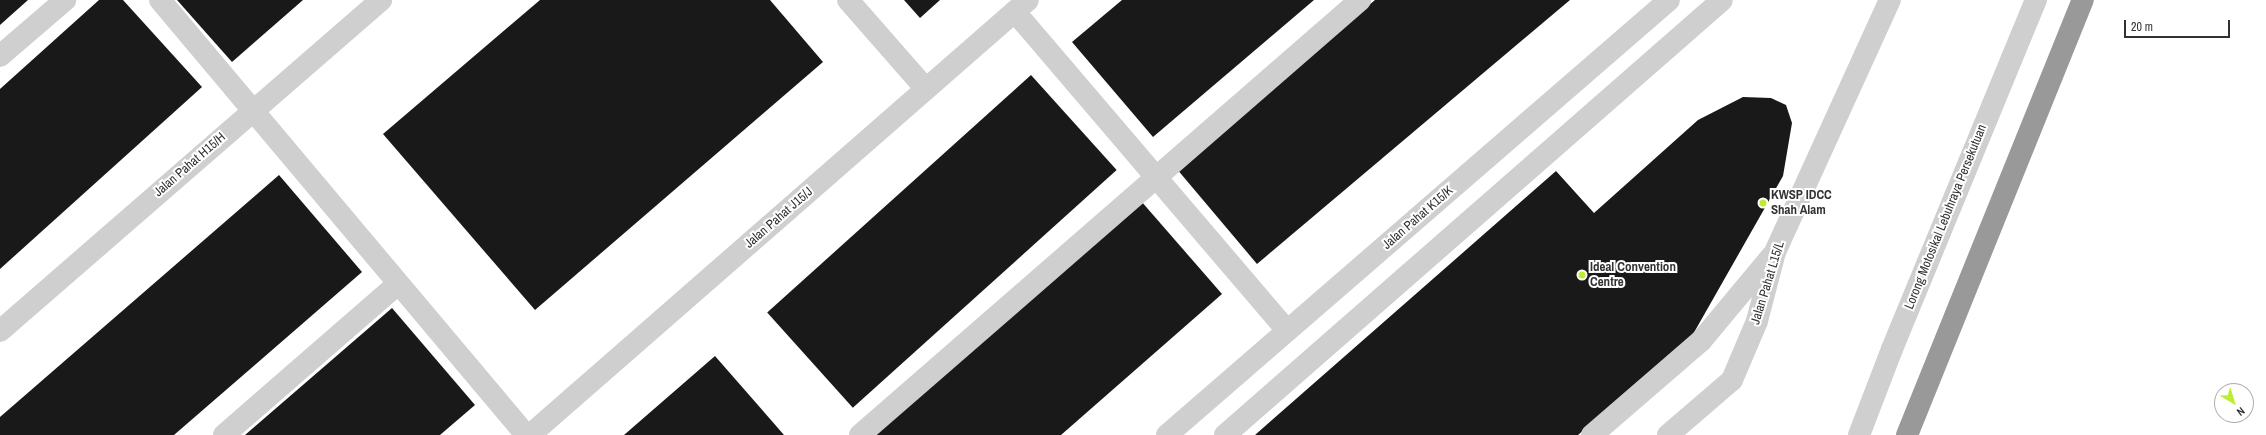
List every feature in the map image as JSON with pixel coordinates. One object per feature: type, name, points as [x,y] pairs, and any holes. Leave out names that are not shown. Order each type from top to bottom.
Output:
[{"type":"highway","points":[[1907,435],[2083,0]]},
{"type":"street","points":[[0,56],[65,0]]},
{"type":"street","points":[[160,0],[526,435]]},
{"type":"street","name":"Jalan Pahat H15/H","points":[[0,331],[381,0]]},
{"type":"street","points":[[848,0],[926,89]]},
{"type":"street","points":[[860,435],[1360,0]]},
{"type":"street","name":"Jalan Pahat K15/K","points":[[1167,435],[1669,0]]},
{"type":"street","points":[[1225,435],[1722,0]]},
{"type":"street","name":"Jalan Pahat L15/L","points":[[1668,435],[1732,380],[1757,321],[1775,252],[1890,0]]},
{"type":"street","name":"Lorong Motosikal Lebuhraya Persekutuan","points":[[1859,435],[1892,350],[2036,0]]},
{"type":"street","points":[[1022,6],[1156,177],[1286,331]]},
{"type":"street","name":"Jalan Pahat J15/J","points":[[530,435],[1022,6]]},
{"type":"street","points":[[1592,435],[1701,341],[1775,252]]},
{"type":"street","points":[[224,435],[398,284]]},
{"type":"building","points":[[0,0],[28,0],[0,25]]},
{"type":"building","points":[[99,0],[123,0],[202,87],[0,269],[0,89]]},
{"type":"building","points":[[177,0],[303,0],[232,62]]},
{"type":"building","points":[[540,0],[770,0],[823,62],[535,310],[383,134]]},
{"type":"building","points":[[904,0],[940,0],[920,18]]},
{"type":"building","points":[[1122,0],[1314,0],[1153,137],[1072,42]]},
{"type":"building","points":[[1375,0],[1570,0],[1257,264],[1176,168]]},
{"type":"building","points":[[1031,75],[1117,170],[853,408],[767,313]]},
{"type":"building","name":"Ideal Convention Centre","points":[[1743,97],[1771,98],[1786,105],[1792,123],[1783,176],[1692,336],[1578,435],[1255,435],[1556,171],[1594,213],[1698,120]]},
{"type":"building","points":[[279,175],[362,272],[174,435],[0,435],[0,417]]},
{"type":"building","points":[[1141,201],[1222,294],[1061,435],[875,435]]},
{"type":"building","points":[[392,308],[475,405],[440,435],[245,435]]},
{"type":"building","points":[[715,356],[784,435],[624,435]]},
{"type":"place","name":"KWSP IDCC Shah Alam","points":[[1763,203]]},
{"type":"place","name":"Ideal Convention Centre","points":[[1582,275]]}]
